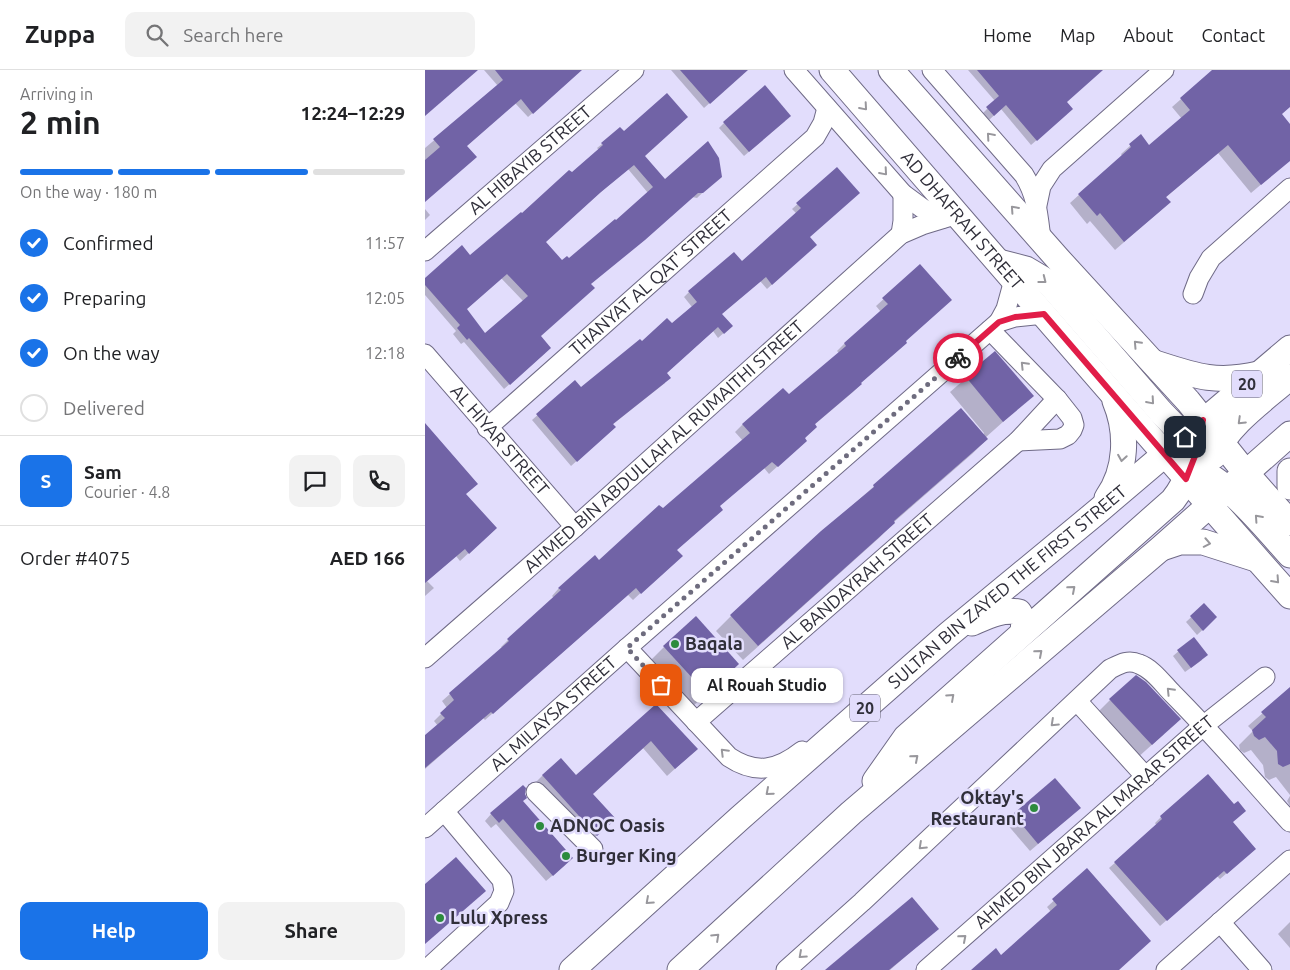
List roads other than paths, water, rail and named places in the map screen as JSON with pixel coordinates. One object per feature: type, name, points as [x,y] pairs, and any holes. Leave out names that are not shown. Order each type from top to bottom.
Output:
[{"type":"main road","name":"AD DHAFRAH STREET","points":[[832,70],[950,216],[1006,271],[1165,454],[1209,462],[1290,522]]},
{"type":"main road","name":"AD DHAFRAH STREET","points":[[891,70],[1203,420],[1209,462],[1209,505],[1290,596]]},
{"type":"main road","points":[[1006,271],[1026,269],[1048,282],[1160,411],[1209,462],[1290,555]]},
{"type":"main road","name":"20","points":[[1203,420],[1290,348]]},
{"type":"main road","points":[[1155,364],[1205,378],[1240,378],[1259,374]]},
{"type":"main road","points":[[851,813],[906,737],[1173,500],[1209,462],[1237,423],[1290,377]]},
{"type":"main road","points":[[1098,510],[1111,492],[1120,470],[1124,448],[1123,429],[1119,411],[1112,394]]},
{"type":"main road","name":"SULTAN BIN ZAYED THE FIRST STREET","points":[[572,970],[949,634],[1165,454],[1209,462],[1290,434]]},
{"type":"main road","name":"SULTAN BIN ZAYED THE FIRST STREET","points":[[680,970],[851,813],[1209,505],[1209,462]]},
{"type":"main road","points":[[1290,471],[1290,487]]},
{"type":"main road","points":[[1160,549],[1180,542],[1203,542],[1258,560]]},
{"type":"main road","points":[[949,634],[995,613],[1009,611],[1019,612],[1024,621],[1023,632]]},
{"type":"street","name":"AL HIBAYIB STREET","points":[[425,251],[634,70]]},
{"type":"street","points":[[794,70],[903,194],[922,208],[950,216]]},
{"type":"street","points":[[932,70],[1010,159],[1029,184],[1037,206],[1041,239]]},
{"type":"street","points":[[1037,206],[1041,186],[1052,169],[1164,70]]},
{"type":"street","name":"THANYAT AL QAT' STREET","points":[[487,428],[815,137],[823,123],[827,108]]},
{"type":"street","points":[[815,137],[838,134],[854,138]]},
{"type":"street","points":[[1010,159],[1030,168],[1052,169]]},
{"type":"street","points":[[1193,294],[1199,278],[1211,258],[1290,188]]},
{"type":"street","points":[[901,234],[903,194]]},
{"type":"street","name":"AHMED BIN ABDULLAH AL RUMAITHI STREET","points":[[425,658],[575,527],[901,234],[950,216]]},
{"type":"street","name":"AL MILAYSA STREET","points":[[425,828],[627,648],[995,326],[1006,309],[1006,271]]},
{"type":"street","name":"AL MILAYSA STREET","points":[[995,326],[1015,317],[1044,314]]},
{"type":"street","points":[[995,326],[1057,399],[1072,418],[1074,425],[1068,436],[1060,439],[1018,441]]},
{"type":"street","name":"AL HIYAR STREET","points":[[425,354],[487,428],[575,527]]},
{"type":"street","name":"AL BANDAYRAH STREET","points":[[696,722],[1018,441],[1057,399]]},
{"type":"street","points":[[627,648],[729,757],[735,762],[758,768],[774,768],[788,762],[854,709],[884,692]]},
{"type":"street","points":[[785,970],[862,902],[1110,669],[1123,663],[1132,661],[1142,664],[1150,670],[1290,822]]},
{"type":"street","name":"AHMED BIN JBARA AL MARAR STREET","points":[[926,970],[1203,726],[1265,677]]},
{"type":"street","points":[[1077,701],[1145,777]]},
{"type":"street","points":[[537,792],[593,849]]},
{"type":"street","points":[[426,970],[499,903],[504,891],[502,880],[444,811]]},
{"type":"street","points":[[1166,970],[1290,860]]},
{"type":"street","points":[[1220,922],[1262,970]]},
{"type":"place","name":"Baqala","points":[[675,644]]},
{"type":"place","name":"Al Rouah Studio","points":[[661,685]]},
{"type":"place","name":"Oktay's Restaurant","points":[[1034,808]]},
{"type":"place","name":"ADNOC Oasis","points":[[540,826]]},
{"type":"place","name":"Burger King","points":[[566,856]]},
{"type":"place","name":"Lulu Xpress","points":[[440,918]]}]
